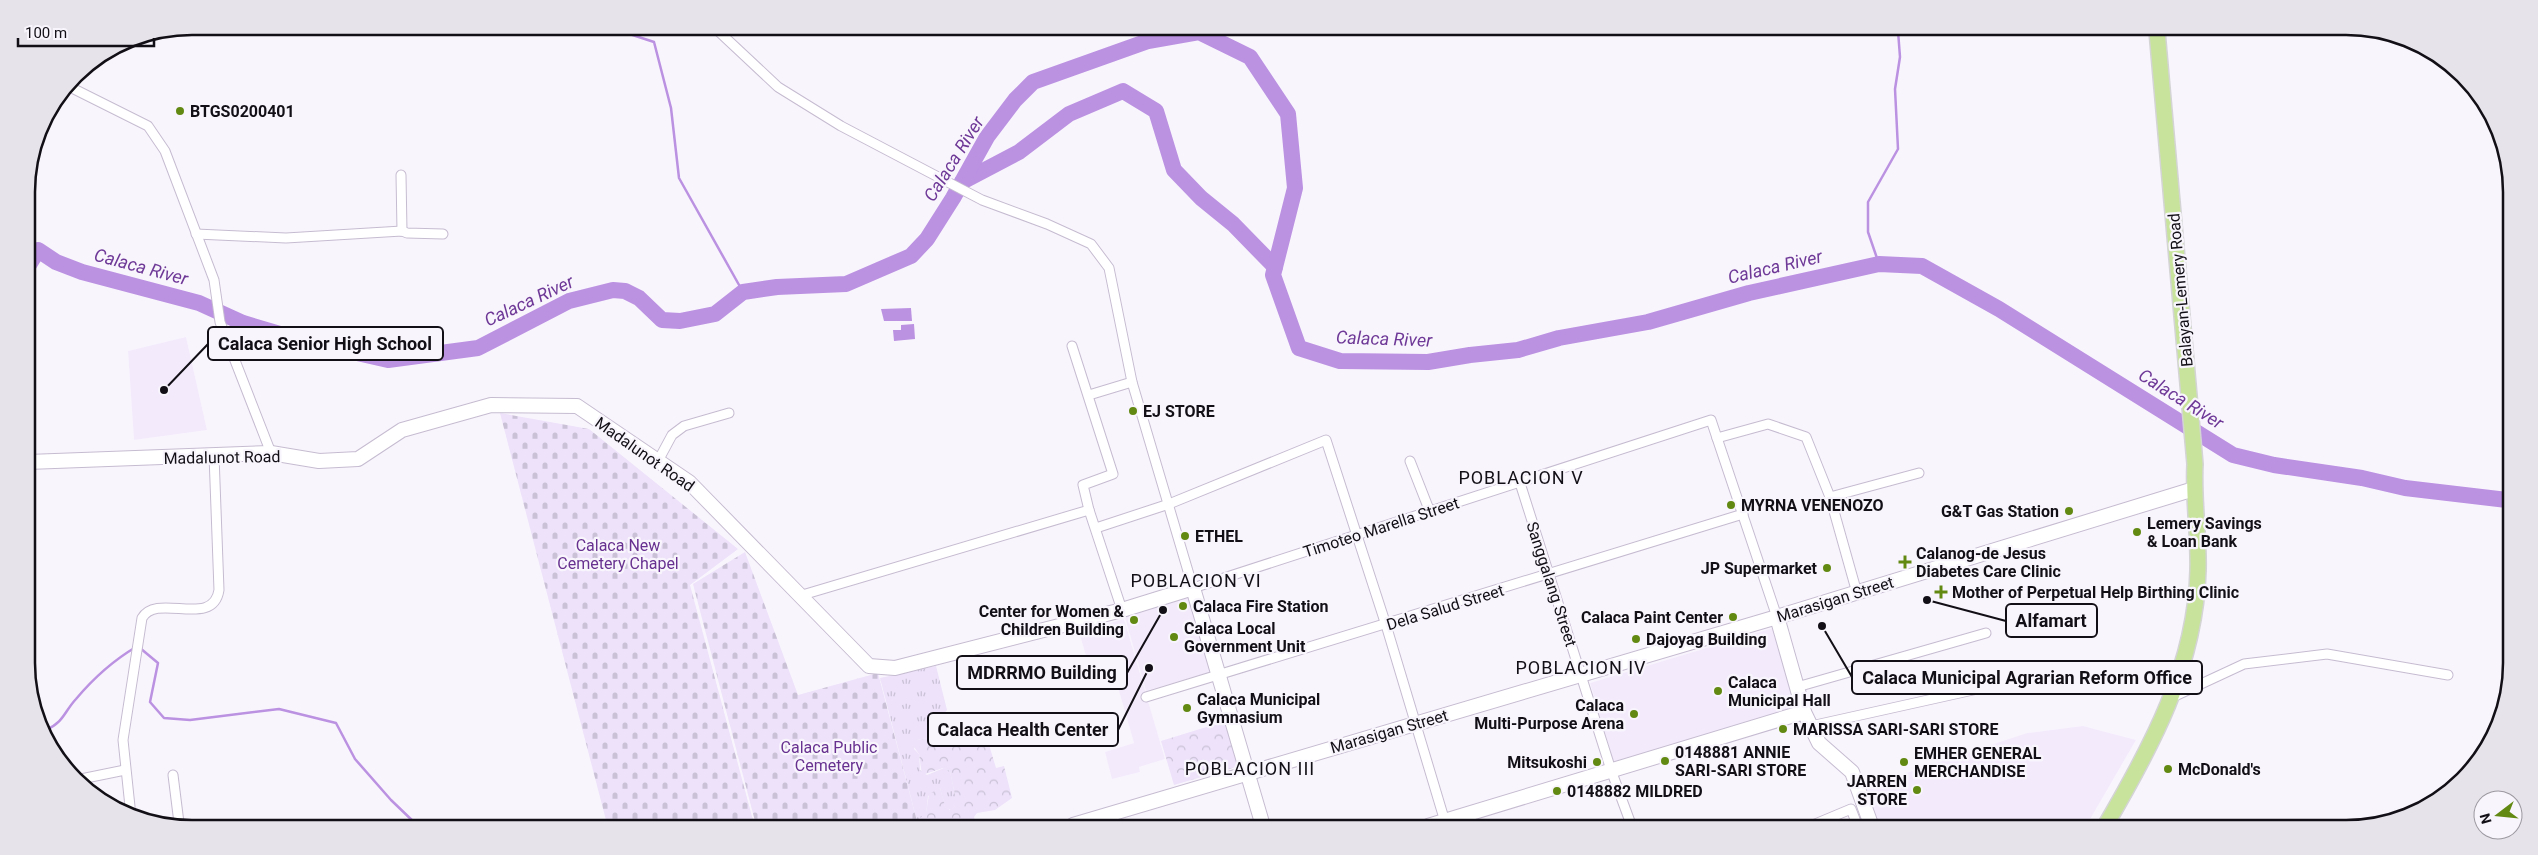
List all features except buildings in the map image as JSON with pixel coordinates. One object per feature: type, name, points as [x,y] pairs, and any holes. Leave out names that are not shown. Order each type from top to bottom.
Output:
[{"type":"main road","name":"Balayan-Lemery Road","points":[[2109,820],[2155,738],[2173,697],[2195,611],[2198,570],[2194,489],[2195,464],[2157,35]]},
{"type":"main road","name":"Madalunot Road","points":[[35,462],[271,453],[319,461],[358,459],[402,430],[491,405],[577,406],[689,482],[869,666],[895,668],[1122,610],[1193,588]]},
{"type":"main road","name":"Marasigan Street","points":[[1090,820],[1778,617],[2194,489]]},
{"type":"main road","points":[[1193,588],[1217,675],[1261,820]]},
{"type":"main road","points":[[1778,617],[1804,712],[1820,743],[1852,772],[1869,820]]},
{"type":"main road","points":[[1457,820],[1611,770],[1804,712]]},
{"type":"street","points":[[722,35],[778,87],[841,126],[982,200],[1047,224],[1091,244],[1109,268],[1132,382],[1193,588]]},
{"type":"street","points":[[73,89],[148,126],[165,151],[214,280],[220,322],[271,453]]},
{"type":"street","points":[[401,175],[402,231]]},
{"type":"street","points":[[196,234],[286,238],[402,231],[407,233],[443,234]]},
{"type":"street","points":[[1072,346],[1113,474],[1082,484],[1122,610]]},
{"type":"street","points":[[1089,395],[1132,382]]},
{"type":"street","points":[[658,461],[672,435],[684,426],[729,413]]},
{"type":"street","name":"Timoteo Marella Street","points":[[1193,588],[1711,420],[1717,438]]},
{"type":"street","points":[[1778,617],[1717,438],[1768,424],[1806,437],[1830,498],[1857,593]]},
{"type":"street","points":[[1096,528],[1169,504],[1326,440],[1386,625],[1444,820]]},
{"type":"street","points":[[130,807],[122,740],[134,678],[142,618],[146,612],[155,608],[192,610],[212,606],[217,601],[214,455]]},
{"type":"street","points":[[1410,461],[1430,512]]},
{"type":"street","points":[[1830,498],[1919,472]]},
{"type":"street","name":"Sanggalang Street","points":[[1520,482],[1611,770],[1629,820]]},
{"type":"street","points":[[799,596],[1089,510]]},
{"type":"street","name":"Dela Salud Street","points":[[1146,697],[1743,514]]},
{"type":"street","points":[[1797,687],[1986,633]]},
{"type":"street","points":[[2173,697],[2244,664],[2327,654],[2448,675]]},
{"type":"street","points":[[1812,726],[2000,684]]},
{"type":"street","points":[[86,779],[125,770]]},
{"type":"street","points":[[173,776],[179,819]]},
{"type":"street","points":[[1825,820],[1851,809],[1855,820]]},
{"type":"shaded area","points":[[911,308],[912,321],[884,321],[881,309]]},
{"type":"shaded area","points":[[914,324],[915,339],[894,341],[893,330],[901,330],[901,325]]},
{"type":"shaded area","points":[[186,337],[207,430],[134,440],[128,351]]},
{"type":"shaded area","points":[[1190,594],[1213,671],[1146,691],[1124,614]]},
{"type":"shaded area","points":[[1124,619],[1165,759],[1139,767],[1140,772],[1112,779],[1105,752],[1134,743],[1115,677],[1094,683],[1079,632]]},
{"type":"shaded area","points":[[1773,628],[1797,709],[1614,763],[1590,683]]},
{"type":"shaded area","points":[[2083,726],[2136,740],[2090,820],[1874,820],[1861,788],[2027,733]]},
{"type":"green space","name":"Calaca New Cemetery Chapel","points":[[500,413],[589,429],[738,549],[690,585],[753,820],[606,820]]},
{"type":"green space","name":"Calaca Public Cemetery","points":[[745,552],[798,695],[878,673],[917,820],[755,820],[693,584]]},
{"type":"green space","points":[[936,666],[947,710],[941,717],[931,721],[934,732],[952,727],[943,735],[917,740],[914,749],[919,754],[920,770],[927,775],[944,768],[950,771],[955,795],[955,806],[951,810],[945,807],[940,788],[928,796],[926,814],[917,820],[880,678]]},
{"type":"green space","points":[[981,718],[996,768],[1004,766],[1012,798],[995,810],[977,813],[974,817],[975,820],[918,820],[926,813],[929,794],[940,788],[945,806],[950,810],[955,806],[955,795],[950,771],[943,768],[922,775],[919,754],[912,744],[917,740],[943,735],[952,727]]},
{"type":"green space","points":[[1226,721],[1239,762],[1236,767],[1174,785],[1161,741]]},
{"type":"waterway","points":[[633,35],[654,42],[671,108],[679,178],[743,292]]},
{"type":"waterway","name":"Calaca River","points":[[35,255],[38,250],[56,262],[82,272],[199,303],[243,323],[300,340],[388,360],[478,348],[569,301],[613,290],[625,291],[639,298],[662,320],[680,321],[715,314],[743,292],[777,287],[846,284],[911,256],[927,239],[953,198],[987,137],[1015,100],[1033,82],[1148,41],[1182,35]]},
{"type":"waterway","name":"Calaca River","points":[[1205,35],[1250,57],[1288,114],[1295,188],[1273,275],[1299,348],[1340,361],[1428,362],[1518,350],[1559,338],[1648,322],[1749,293],[1879,264],[1922,266],[1999,309],[2233,455],[2274,465],[2362,478],[2405,488],[2503,500]]},
{"type":"waterway","points":[[1879,264],[1868,232],[1868,202],[1898,149],[1895,89],[1900,57],[1898,35]]},
{"type":"waterway","points":[[962,182],[1019,152],[1069,114],[1123,91],[1156,111],[1174,170],[1201,198],[1233,224],[1275,267]]},
{"type":"waterway","points":[[49,728],[57,724],[76,699],[96,678],[136,647]]},
{"type":"waterway","points":[[140,648],[158,663],[150,702],[164,718],[190,720],[279,709],[336,723],[355,759],[391,800],[412,820]]},
{"type":"place","name":"BTGS0200401","points":[[180,111]]},
{"type":"place","name":"Calaca Senior High School","points":[[164,390]]},
{"type":"place","name":"EJ STORE","points":[[1133,411]]},
{"type":"place","name":"MYRNA VENENOZO","points":[[1731,505]]},
{"type":"place","name":"G&T Gas Station","points":[[2069,511]]},
{"type":"place","name":"Lemery Savings & Loan Bank","points":[[2137,532]]},
{"type":"place","name":"ETHEL","points":[[1185,536]]},
{"type":"place","name":"Calanog-de Jesus Diabetes Care Clinic","points":[[1905,562]]},
{"type":"place","name":"JP Supermarket","points":[[1827,568]]},
{"type":"place","name":"Mother of Perpetual Help Birthing Clinic","points":[[1941,592]]},
{"type":"place","name":"Alfamart","points":[[1927,600]]},
{"type":"place","name":"Calaca Fire Station","points":[[1183,606]]},
{"type":"place","name":"MDRRMO Building","points":[[1163,610]]},
{"type":"place","name":"Calaca Paint Center","points":[[1733,617]]},
{"type":"place","name":"Center for Women & Children Building","points":[[1134,620]]},
{"type":"place","name":"Calaca Municipal Agrarian Reform Office","points":[[1822,626]]},
{"type":"place","name":"Calaca Local Government Unit","points":[[1174,637]]},
{"type":"place","name":"Dajoyag Building","points":[[1636,639]]},
{"type":"place","name":"Calaca Health Center","points":[[1149,668]]},
{"type":"place","name":"Calaca Municipal Hall","points":[[1718,691]]},
{"type":"place","name":"Calaca Municipal Gymnasium","points":[[1187,708]]},
{"type":"place","name":"Calaca Multi-Purpose Arena","points":[[1634,714]]},
{"type":"place","name":"MARISSA SARI-SARI STORE","points":[[1783,729]]},
{"type":"place","name":"0148881 ANNIE SARI-SARI STORE","points":[[1665,761]]},
{"type":"place","name":"Mitsukoshi","points":[[1597,762]]},
{"type":"place","name":"EMHER GENERAL MERCHANDISE","points":[[1904,762]]},
{"type":"place","name":"McDonald's","points":[[2168,769]]},
{"type":"place","name":"JARREN STORE","points":[[1917,790]]},
{"type":"place","name":"0148882 MILDRED","points":[[1557,791]]},
{"type":"district","name":"POBLACION V","points":[[1521,478]]},
{"type":"district","name":"POBLACION VI","points":[[1196,581]]},
{"type":"district","name":"POBLACION IV","points":[[1581,668]]},
{"type":"district","name":"POBLACION III","points":[[1250,769]]}]
